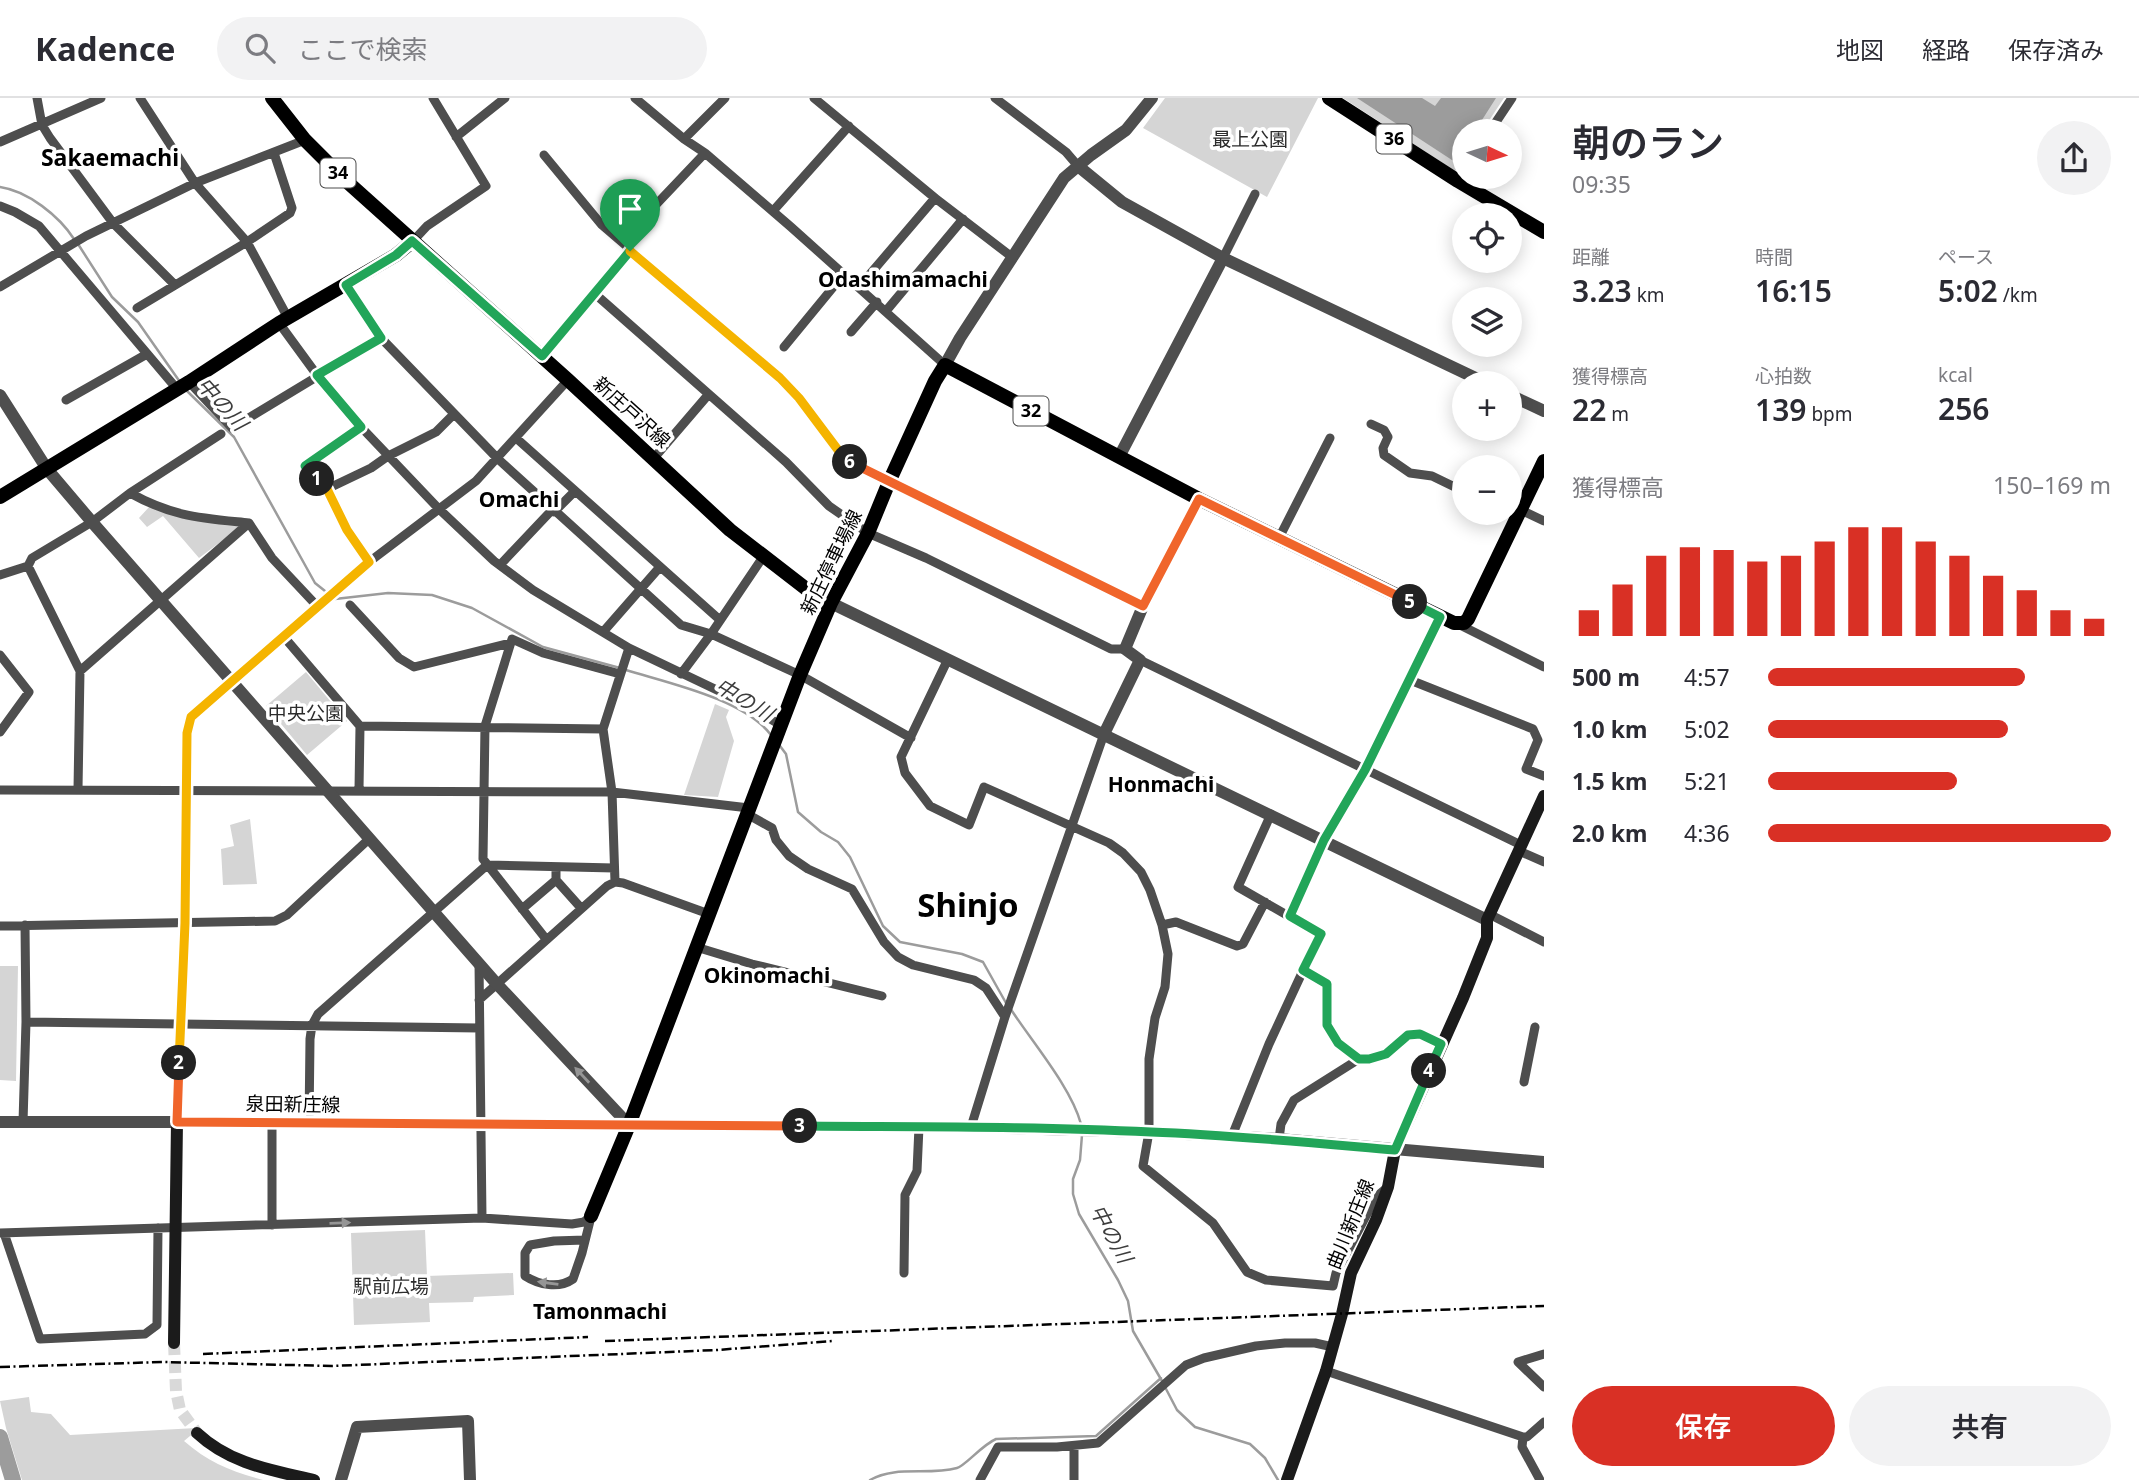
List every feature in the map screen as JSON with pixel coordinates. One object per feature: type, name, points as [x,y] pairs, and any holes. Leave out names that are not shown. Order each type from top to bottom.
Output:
[{"type":"main road","name":"新庄戸沢線","points":[[272,98],[305,140],[412,241],[542,356],[730,530],[809,591],[831,603]]},
{"type":"main road","name":"36","points":[[1329,98],[1452,171]]},
{"type":"main road","name":"36","points":[[1480,189],[1544,232]]},
{"type":"main road","points":[[0,497],[396,255],[412,241]]},
{"type":"main road","name":"新庄停車場線","points":[[591,1216],[629,1125],[800,676],[831,603],[868,533],[935,381],[945,365]]},
{"type":"main road","name":"32","points":[[945,365],[1199,499],[1454,622]]},
{"type":"main road","points":[[1522,500],[1544,461]]},
{"type":"main road","points":[[1454,622],[1464,623],[1468,619],[1510,525]]},
{"type":"main road","name":"曲川新庄線","points":[[1287,1480],[1326,1371],[1350,1273],[1376,1220],[1388,1187],[1395,1150],[1487,938],[1488,917],[1544,796]]},
{"type":"main road","points":[[174,1343],[177,1122]]},
{"type":"main road","name":"泉田新庄線","points":[[177,1122],[629,1125]]},
{"type":"main road","points":[[197,1433],[225,1455],[250,1465],[314,1480]]},
{"type":"street","points":[[37,98],[42,125],[113,223],[175,285]]},
{"type":"street","points":[[0,142],[100,98]]},
{"type":"street","points":[[140,98],[195,183],[247,242],[284,321],[317,375],[361,427],[439,509],[500,565],[533,590],[629,648],[740,701],[778,736]]},
{"type":"street","points":[[412,241],[427,226],[486,186],[433,98]]},
{"type":"street","points":[[456,136],[505,98]]},
{"type":"street","points":[[635,98],[773,211],[945,365],[1065,178],[1126,130],[1152,98]]},
{"type":"street","points":[[684,139],[725,98]]},
{"type":"street","points":[[995,98],[1066,152],[1078,166],[1122,202],[1223,258],[1461,371]]},
{"type":"street","points":[[1498,119],[1512,98]]},
{"type":"street","points":[[821,100],[935,198],[1012,257]]},
{"type":"street","points":[[773,211],[849,126]]},
{"type":"street","points":[[0,287],[86,236],[195,183],[305,140]]},
{"type":"street","points":[[137,308],[290,213],[292,208],[274,153]]},
{"type":"street","points":[[542,356],[630,251],[631,231],[705,153]]},
{"type":"street","points":[[544,155],[601,224],[780,378],[799,398],[844,458],[1143,606]]},
{"type":"street","points":[[1118,457],[1255,194]]},
{"type":"street","points":[[859,287],[935,198]]},
{"type":"street","points":[[1,207],[39,226],[63,250],[147,354],[232,428],[381,338]]},
{"type":"street","points":[[886,310],[963,219]]},
{"type":"street","points":[[784,347],[844,274]]},
{"type":"street","points":[[346,285],[381,338],[454,414],[553,511],[681,625],[711,634],[800,676],[911,738]]},
{"type":"street","points":[[594,293],[786,462],[829,506],[868,533],[926,558],[1111,649],[1125,649],[1140,660],[1365,770],[1544,862]]},
{"type":"street","points":[[851,332],[877,302]]},
{"type":"street","points":[[66,400],[147,354]]},
{"type":"street","points":[[0,1122],[177,1122],[185,923],[187,733],[191,717],[369,562],[476,481],[568,380]]},
{"type":"street","points":[[0,395],[47,469],[92,522],[496,983],[629,1125],[971,1127],[1149,1132],[1279,1139],[1544,1163]]},
{"type":"street","points":[[654,458],[708,395]]},
{"type":"street","points":[[1522,401],[1544,411]]},
{"type":"street","points":[[327,489],[436,432],[454,414]]},
{"type":"street","points":[[1371,424],[1384,430],[1388,437],[1383,448],[1384,455],[1391,461],[1410,473],[1433,476],[1452,486]]},
{"type":"street","points":[[361,427],[305,466],[327,489],[347,530],[369,562]]},
{"type":"street","points":[[0,575],[28,566],[32,558],[92,522],[130,493],[221,434]]},
{"type":"street","points":[[516,438],[720,620]]},
{"type":"street","points":[[1279,538],[1330,438]]},
{"type":"street","points":[[500,565],[575,491]]},
{"type":"street","points":[[130,493],[160,509],[186,517],[248,523]]},
{"type":"street","points":[[1125,649],[1143,606],[1199,499]]},
{"type":"street","points":[[1522,515],[1544,521]]},
{"type":"street","points":[[80,671],[248,523]]},
{"type":"street","points":[[248,523],[272,558],[318,607]]},
{"type":"street","points":[[681,674],[763,557]]},
{"type":"street","points":[[28,566],[80,671],[78,789]]},
{"type":"street","points":[[603,632],[659,568]]},
{"type":"street","points":[[831,603],[1324,840],[1544,942]]},
{"type":"street","points":[[349,606],[399,658],[414,667],[510,643]]},
{"type":"street","points":[[1290,916],[1324,840],[1365,770],[1440,617]]},
{"type":"street","points":[[1454,622],[1544,667]]},
{"type":"street","points":[[284,637],[359,726],[359,790]]},
{"type":"street","points":[[546,939],[483,859],[485,726],[512,639],[544,653],[620,673]]},
{"type":"street","points":[[615,882],[612,792],[603,729],[629,648]]},
{"type":"street","points":[[0,655],[29,692],[0,732]]},
{"type":"street","points":[[948,659],[901,757],[901,764],[930,806],[969,825],[984,787],[1110,843],[1124,853],[1141,872],[1150,890],[1168,954],[1165,987],[1155,1018],[1149,1059],[1149,1132],[1143,1166],[1213,1223],[1247,1272],[1266,1280],[1333,1286],[1336,1273],[1376,1197],[1388,1187]]},
{"type":"street","points":[[971,1127],[1011,999],[1071,825],[1104,734],[1140,660]]},
{"type":"street","points":[[1410,680],[1533,729],[1538,740],[1526,769],[1544,776]]},
{"type":"street","points":[[359,726],[603,729]]},
{"type":"street","points":[[0,790],[612,792],[748,811],[772,828],[776,840],[789,856],[808,869],[852,889],[884,942],[898,957],[912,965],[974,980],[986,988],[1006,1015]]},
{"type":"street","points":[[1232,1136],[1269,1044],[1321,934],[1238,887],[1271,814]]},
{"type":"street","points":[[0,926],[275,921],[287,915],[369,839]]},
{"type":"street","points":[[309,1124],[312,1025],[328,1004],[433,910],[486,866],[614,868]]},
{"type":"street","points":[[522,909],[555,880],[556,867]]},
{"type":"street","points":[[555,880],[581,908]]},
{"type":"street","points":[[479,1000],[581,908],[615,882],[709,914]]},
{"type":"street","points":[[1162,925],[1176,922],[1237,946],[1243,944],[1265,902]]},
{"type":"street","points":[[23,1122],[25,925]]},
{"type":"street","points":[[696,947],[752,964],[882,996]]},
{"type":"street","points":[[479,963],[482,1218]]},
{"type":"street","points":[[1303,970],[1327,984],[1327,1025],[1338,1043],[1359,1059]]},
{"type":"street","points":[[26,1022],[479,1028]]},
{"type":"street","points":[[1524,1082],[1535,1027]]},
{"type":"street","points":[[1279,1139],[1281,1124],[1294,1100],[1359,1059],[1386,1054],[1408,1035],[1420,1034],[1441,1044]]},
{"type":"street","points":[[272,1124],[272,1225]]},
{"type":"street","points":[[904,1273],[905,1195],[917,1171],[919,1127]]},
{"type":"street","points":[[158,1228],[157,1325],[153,1330],[145,1334],[40,1339],[2,1233],[177,1227],[482,1218],[572,1224],[584,1222],[591,1216]]},
{"type":"street","points":[[585,1240],[530,1245],[525,1253],[525,1276],[558,1285],[573,1279],[578,1266],[585,1240],[591,1216]]},
{"type":"street","points":[[980,1480],[999,1447],[1098,1443],[1186,1365],[1256,1346],[1315,1343],[1333,1347]]},
{"type":"street","points":[[1544,1354],[1518,1362],[1544,1387]]},
{"type":"street","points":[[1326,1371],[1523,1437],[1527,1437],[1544,1422]]},
{"type":"street","points":[[341,1480],[356,1427],[468,1421],[470,1480]]},
{"type":"street","points":[[1523,1437],[1522,1447],[1540,1480]]},
{"type":"street","points":[[1074,1446],[1074,1480]]},
{"type":"green space","name":"最上公園","points":[[1165,98],[1318,98],[1267,197],[1143,128]]},
{"type":"green space","points":[[1343,98],[1504,98],[1490,119],[1452,119],[1452,169]]},
{"type":"green space","points":[[150,506],[236,524],[239,528],[199,558],[163,516],[147,527],[139,518]]},
{"type":"green space","name":"中央公園","points":[[306,672],[347,721],[307,755],[266,706]]},
{"type":"green space","points":[[715,704],[729,710],[726,717],[734,741],[718,797],[684,795]]},
{"type":"green space","points":[[250,819],[257,884],[223,885],[221,849],[234,846],[230,825]]},
{"type":"green space","points":[[0,966],[18,966],[16,1081],[0,1080]]},
{"type":"green space","name":"駅前広場","points":[[425,1230],[427,1276],[513,1273],[514,1295],[474,1297],[473,1302],[429,1303],[430,1322],[354,1325],[351,1233]]},
{"type":"green space","points":[[29,1397],[31,1412],[51,1414],[70,1435],[196,1428],[184,1441],[221,1465],[263,1480],[22,1480],[0,1401]]},
{"type":"shaded area","points":[[1357,98],[1422,98],[1435,106],[1441,98],[1496,98],[1483,119],[1452,119],[1452,160]]},
{"type":"waterway","name":"中の川","points":[[0,187],[11,189],[42,206],[74,239]]},
{"type":"waterway","name":"中の川","points":[[78,244],[112,297],[138,322],[180,382]]},
{"type":"waterway","name":"中の川","points":[[186,390],[234,437],[315,583],[335,599],[388,593],[432,595],[472,608],[543,647],[620,668]]},
{"type":"waterway","name":"中の川","points":[[626,670],[724,702],[759,722],[771,735]]},
{"type":"waterway","name":"中の川","points":[[780,746],[786,754],[798,812],[821,832],[838,842],[850,857],[883,926],[900,942],[962,954],[983,962],[1006,1003]]},
{"type":"waterway","name":"中の川","points":[[1010,1008],[1060,1080],[1081,1124]]},
{"type":"waterway","name":"中の川","points":[[1082,1135],[1080,1160],[1073,1179],[1073,1194],[1079,1214],[1118,1280],[1128,1301],[1133,1331],[1162,1381]]},
{"type":"waterway","points":[[870,1480],[890,1473],[957,1468],[996,1439],[1096,1436],[1161,1378]]},
{"type":"waterway","name":"中の川","points":[[1165,1387],[1177,1410],[1195,1427],[1250,1444],[1265,1458],[1278,1480]]},
{"type":"waterway","points":[[0,1437],[13,1480]]},
{"type":"tunnel","points":[[174,1343],[176,1391],[180,1410],[197,1433]]},
{"type":"railway","points":[[605,1341],[1544,1306]]},
{"type":"railway","points":[[203,1354],[588,1337]]},
{"type":"railway","points":[[0,1367],[163,1362],[332,1366],[717,1350],[832,1341]]},
{"type":"district","name":"Sakaemachi","points":[[110,158]]},
{"type":"district","name":"Odashimamachi","points":[[903,280]]},
{"type":"district","name":"Omachi","points":[[519,500]]},
{"type":"district","name":"Honmachi","points":[[1161,785]]},
{"type":"district","name":"Shinjo","points":[[968,905]]},
{"type":"district","name":"Okinomachi","points":[[767,976]]},
{"type":"district","name":"Tamonmachi","points":[[600,1312]]},
{"type":"route","points":[[412,241],[542,356],[630,251],[780,378],[799,398],[844,458],[1143,606],[1199,499],[1440,617],[1365,770],[1324,840],[1290,916],[1321,934],[1303,970],[1327,984],[1327,1025],[1338,1043],[1359,1059],[1386,1054],[1408,1035],[1420,1034],[1441,1044],[1395,1150],[1279,1139],[971,1127],[177,1122],[185,923],[187,733],[191,717],[369,562],[347,530],[327,489],[305,466],[361,427],[317,375],[381,338],[346,285],[396,255],[412,241]]}]
